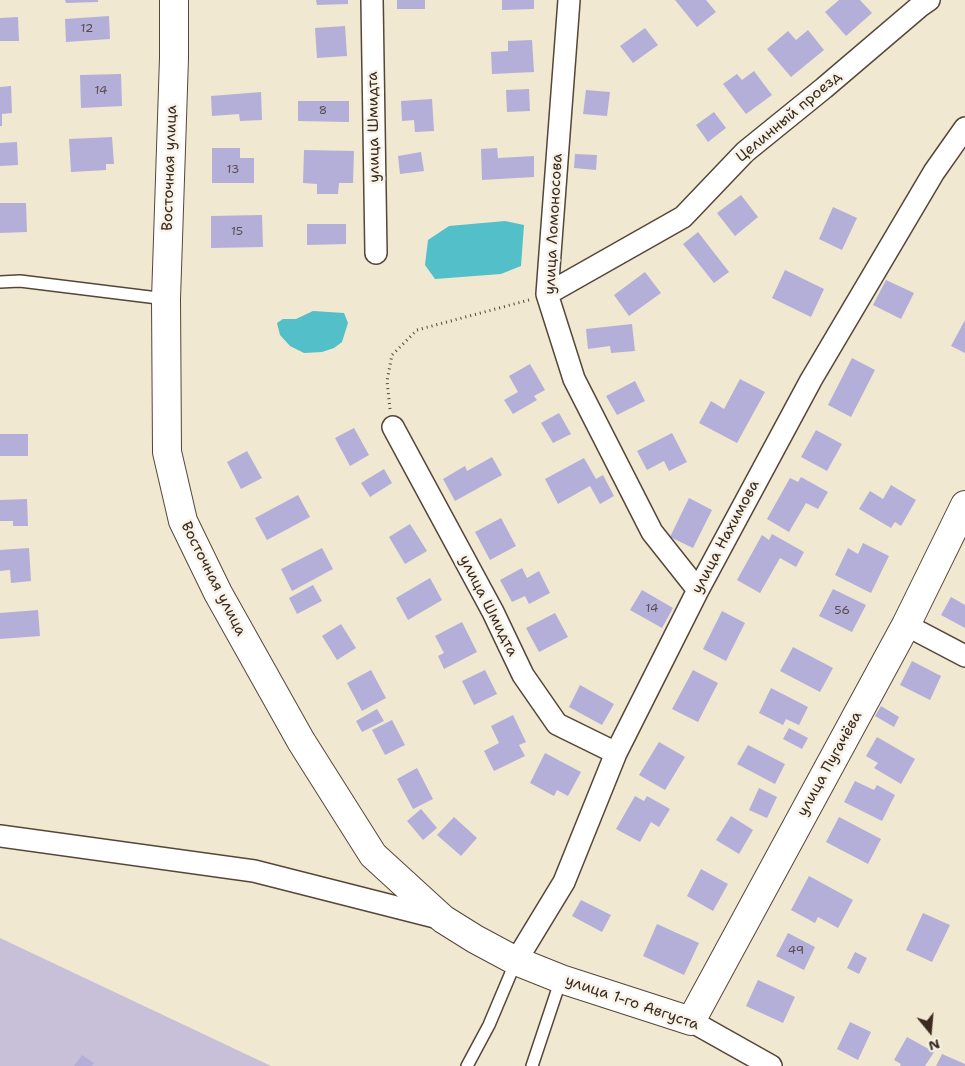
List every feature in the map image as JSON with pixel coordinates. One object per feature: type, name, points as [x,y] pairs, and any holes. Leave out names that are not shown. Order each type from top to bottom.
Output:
[{"type":"street","name":"Восточная улица","points":[[174,0],[174,58],[166,299],[167,452],[183,521],[218,593],[301,741],[373,855],[443,919],[516,961]]},
{"type":"street","name":"улица Шмидта","points":[[372,0],[376,254]]},
{"type":"street","name":"улица Ломоносова","points":[[569,0],[547,294],[574,379],[652,532],[698,590]]},
{"type":"street","name":"Целинный проезд","points":[[547,294],[683,217],[745,152],[824,88],[920,2]]},
{"type":"street","name":"улица Нахимова","points":[[516,961],[564,882],[616,753],[698,590],[811,380],[934,172],[965,128]]},
{"type":"street","name":"улица Шмидта","points":[[393,427],[493,612],[523,675],[557,724],[616,753]]},
{"type":"street","name":"улица Пугачёва","points":[[691,1021],[906,625],[965,505]]},
{"type":"street","points":[[906,625],[965,656]]},
{"type":"street","points":[[0,836],[254,871],[443,919]]},
{"type":"street","name":"улица 1-го Августа","points":[[516,961],[561,979],[691,1021],[771,1066]]},
{"type":"lane","points":[[0,282],[20,281],[166,299]]},
{"type":"lane","points":[[467,1066],[488,1025],[516,961]]},
{"type":"lane","points":[[532,1066],[561,979]]},
{"type":"path","points":[[393,427],[387,381],[392,355],[417,330],[517,304],[547,294]]},
{"type":"shaded area","points":[[0,938],[271,1066],[0,1066]]},
{"type":"water","points":[[505,221],[524,225],[521,266],[501,274],[435,279],[425,265],[428,240],[449,226]]},
{"type":"water","points":[[313,311],[344,313],[348,323],[342,342],[334,348],[322,352],[304,353],[290,346],[280,335],[277,323],[283,319],[296,319]]},
{"type":"building","points":[[65,0],[98,0],[98,2],[66,3]]},
{"type":"building","points":[[316,0],[348,0],[348,4],[317,5]]},
{"type":"building","points":[[397,0],[425,0],[425,9],[397,9]]},
{"type":"building","points":[[502,0],[534,0],[534,9],[502,10]]},
{"type":"building","points":[[675,0],[706,0],[716,12],[697,27]]},
{"type":"building","points":[[839,0],[860,0],[872,13],[846,36],[825,12]]},
{"type":"building","points":[[109,16],[110,39],[66,42],[65,19]]},
{"type":"building","points":[[18,17],[19,41],[0,41],[0,18]]},
{"type":"building","points":[[345,26],[347,56],[317,58],[315,28]]},
{"type":"building","points":[[645,28],[658,45],[633,63],[620,46]]},
{"type":"building","points":[[808,30],[824,50],[791,77],[767,49],[788,31],[796,40]]},
{"type":"building","points":[[532,40],[534,72],[492,74],[491,52],[508,51],[508,41]]},
{"type":"building","points":[[754,71],[772,95],[746,114],[723,84],[737,74],[742,80]]},
{"type":"building","points":[[121,74],[122,106],[81,108],[80,75]]},
{"type":"building","points":[[11,86],[12,113],[2,114],[2,126],[0,126],[0,87]]},
{"type":"building","points":[[529,89],[530,111],[507,112],[506,90]]},
{"type":"building","points":[[586,90],[610,92],[607,116],[583,114]]},
{"type":"building","points":[[261,92],[262,120],[240,121],[239,114],[212,116],[211,96]]},
{"type":"building","points":[[432,99],[434,131],[415,132],[414,120],[402,121],[401,101]]},
{"type":"building","points":[[298,101],[349,101],[349,122],[298,121]]},
{"type":"building","points":[[714,112],[726,128],[708,142],[696,125]]},
{"type":"building","points":[[112,137],[114,164],[106,164],[106,170],[71,172],[69,139]]},
{"type":"building","points":[[17,142],[18,165],[0,166],[0,143]]},
{"type":"building","points":[[212,148],[240,148],[240,158],[254,158],[254,183],[212,183]]},
{"type":"building","points":[[497,148],[498,158],[534,156],[534,177],[482,180],[481,149]]},
{"type":"building","points":[[304,150],[354,151],[353,183],[339,183],[338,194],[317,194],[317,184],[303,183]]},
{"type":"building","points":[[421,152],[424,171],[400,174],[398,156]]},
{"type":"building","points":[[575,154],[597,155],[596,170],[574,168]]},
{"type":"building","points":[[741,195],[758,217],[735,236],[717,213]]},
{"type":"building","points":[[0,203],[26,203],[27,232],[0,233]]},
{"type":"building","points":[[833,207],[857,218],[842,250],[819,239]]},
{"type":"building","points":[[262,215],[263,247],[211,248],[211,216]]},
{"type":"building","points":[[307,224],[346,224],[346,244],[307,245]]},
{"type":"building","points":[[698,232],[729,272],[714,283],[683,244]]},
{"type":"building","points":[[785,270],[824,289],[811,317],[772,298]]},
{"type":"building","points":[[645,272],[661,293],[629,316],[614,295]]},
{"type":"building","points":[[886,280],[914,293],[901,319],[873,305]]},
{"type":"building","points":[[965,320],[965,353],[951,346]]},
{"type":"building","points":[[632,324],[635,351],[611,353],[610,346],[588,349],[586,329]]},
{"type":"building","points":[[852,358],[875,370],[851,417],[828,405]]},
{"type":"building","points":[[530,364],[545,390],[534,396],[537,400],[513,414],[504,400],[518,392],[509,376]]},
{"type":"building","points":[[740,379],[765,392],[737,443],[699,423],[711,401],[724,409]]},
{"type":"building","points":[[635,381],[645,401],[617,415],[606,396]]},
{"type":"building","points":[[559,413],[571,434],[553,443],[541,423]]},
{"type":"building","points":[[354,428],[369,455],[350,466],[335,438]]},
{"type":"building","points":[[816,430],[842,444],[827,471],[801,457]]},
{"type":"building","points":[[672,433],[687,462],[669,471],[664,461],[647,470],[637,451]]},
{"type":"building","points":[[0,434],[28,434],[28,456],[0,456]]},
{"type":"building","points":[[247,451],[262,478],[241,489],[227,462]]},
{"type":"building","points":[[492,457],[502,475],[455,501],[443,479],[465,466],[467,471]]},
{"type":"building","points":[[584,458],[596,479],[603,475],[614,496],[600,504],[590,486],[558,504],[545,479]]},
{"type":"building","points":[[384,469],[392,483],[370,497],[361,483]]},
{"type":"building","points":[[801,477],[828,492],[818,509],[806,503],[789,532],[767,519],[790,478],[798,482]]},
{"type":"building","points":[[891,485],[916,500],[901,526],[895,522],[891,528],[859,509],[870,491],[883,499]]},
{"type":"building","points":[[298,495],[310,517],[267,540],[255,518]]},
{"type":"building","points":[[689,498],[712,510],[693,548],[670,537]]},
{"type":"building","points":[[27,499],[28,526],[13,526],[13,521],[0,521],[0,500]]},
{"type":"building","points":[[501,518],[516,546],[490,560],[475,532]]},
{"type":"building","points":[[410,524],[427,551],[405,564],[389,537]]},
{"type":"building","points":[[772,534],[804,552],[796,567],[780,558],[760,593],[737,580],[762,535],[769,540]]},
{"type":"building","points":[[863,543],[889,556],[871,593],[835,575],[848,548],[858,554]]},
{"type":"building","points":[[29,548],[31,581],[11,583],[10,570],[0,571],[0,550]]},
{"type":"building","points":[[322,548],[333,569],[292,591],[281,569]]},
{"type":"building","points":[[522,568],[527,578],[539,571],[550,593],[529,604],[525,596],[512,602],[500,580]]},
{"type":"building","points":[[430,578],[442,600],[408,620],[396,598]]},
{"type":"building","points":[[313,585],[322,601],[297,614],[289,598]]},
{"type":"building","points":[[833,589],[866,605],[852,632],[819,616]]},
{"type":"building","points":[[642,590],[673,608],[662,628],[630,610]]},
{"type":"building","points":[[951,597],[965,605],[965,628],[941,615]]},
{"type":"building","points":[[38,610],[40,636],[0,639],[0,613]]},
{"type":"building","points":[[722,611],[745,623],[726,661],[703,649]]},
{"type":"building","points":[[555,613],[568,637],[539,652],[526,628]]},
{"type":"building","points":[[462,622],[477,652],[444,669],[438,656],[444,653],[435,636]]},
{"type":"building","points":[[341,624],[356,648],[337,660],[322,636]]},
{"type":"building","points":[[793,647],[833,668],[820,692],[780,671]]},
{"type":"building","points":[[912,661],[941,676],[930,700],[900,685]]},
{"type":"building","points":[[371,670],[386,698],[362,711],[347,683]]},
{"type":"building","points":[[485,670],[497,694],[474,705],[462,681]]},
{"type":"building","points":[[693,670],[718,683],[698,722],[672,709]]},
{"type":"building","points":[[580,685],[614,704],[602,725],[569,707]]},
{"type":"building","points":[[771,688],[808,707],[799,725],[786,719],[783,725],[759,713]]},
{"type":"building","points":[[881,706],[899,717],[894,727],[875,716]]},
{"type":"building","points":[[377,709],[384,721],[362,732],[356,721]]},
{"type":"building","points":[[513,715],[526,742],[519,745],[525,756],[494,771],[484,751],[499,743],[491,726]]},
{"type":"building","points":[[392,720],[405,745],[385,755],[372,730]]},
{"type":"building","points":[[789,728],[808,738],[802,749],[783,739]]},
{"type":"building","points":[[877,737],[915,759],[901,784],[874,768],[878,763],[866,756]]},
{"type":"building","points":[[659,742],[685,757],[665,790],[639,775]]},
{"type":"building","points":[[748,745],[785,764],[775,784],[737,764]]},
{"type":"building","points":[[545,753],[581,772],[568,796],[557,790],[554,796],[530,783]]},
{"type":"building","points":[[417,768],[433,799],[413,809],[397,779]]},
{"type":"building","points":[[855,781],[874,790],[877,785],[895,795],[882,821],[844,802]]},
{"type":"building","points":[[759,788],[777,797],[767,818],[749,810]]},
{"type":"building","points":[[635,796],[644,801],[647,796],[670,809],[659,827],[651,822],[640,842],[616,829]]},
{"type":"building","points":[[421,809],[437,828],[423,840],[407,821]]},
{"type":"building","points":[[731,816],[753,830],[739,854],[716,840]]},
{"type":"building","points":[[454,817],[477,838],[461,856],[437,835]]},
{"type":"building","points":[[839,817],[881,839],[868,864],[826,842]]},
{"type":"building","points":[[701,869],[728,884],[713,911],[687,896]]},
{"type":"building","points":[[809,876],[853,900],[838,928],[818,917],[815,923],[791,910]]},
{"type":"building","points":[[581,900],[611,915],[602,932],[572,916]]},
{"type":"building","points":[[923,913],[950,925],[932,962],[906,950]]},
{"type":"building","points":[[657,924],[699,943],[684,975],[643,956]]},
{"type":"building","points":[[788,933],[815,947],[804,970],[776,956]]},
{"type":"building","points":[[855,952],[867,958],[859,974],[847,968]]},
{"type":"building","points":[[758,980],[795,997],[783,1023],[746,1006]]},
{"type":"building","points":[[850,1022],[871,1032],[858,1060],[837,1049]]},
{"type":"building","points":[[907,1037],[934,1052],[925,1066],[900,1066],[901,1064],[894,1060]]},
{"type":"building","points":[[942,1054],[965,1064],[965,1066],[936,1066]]},
{"type":"building","points":[[82,1055],[94,1063],[92,1066],[74,1066]]}]
